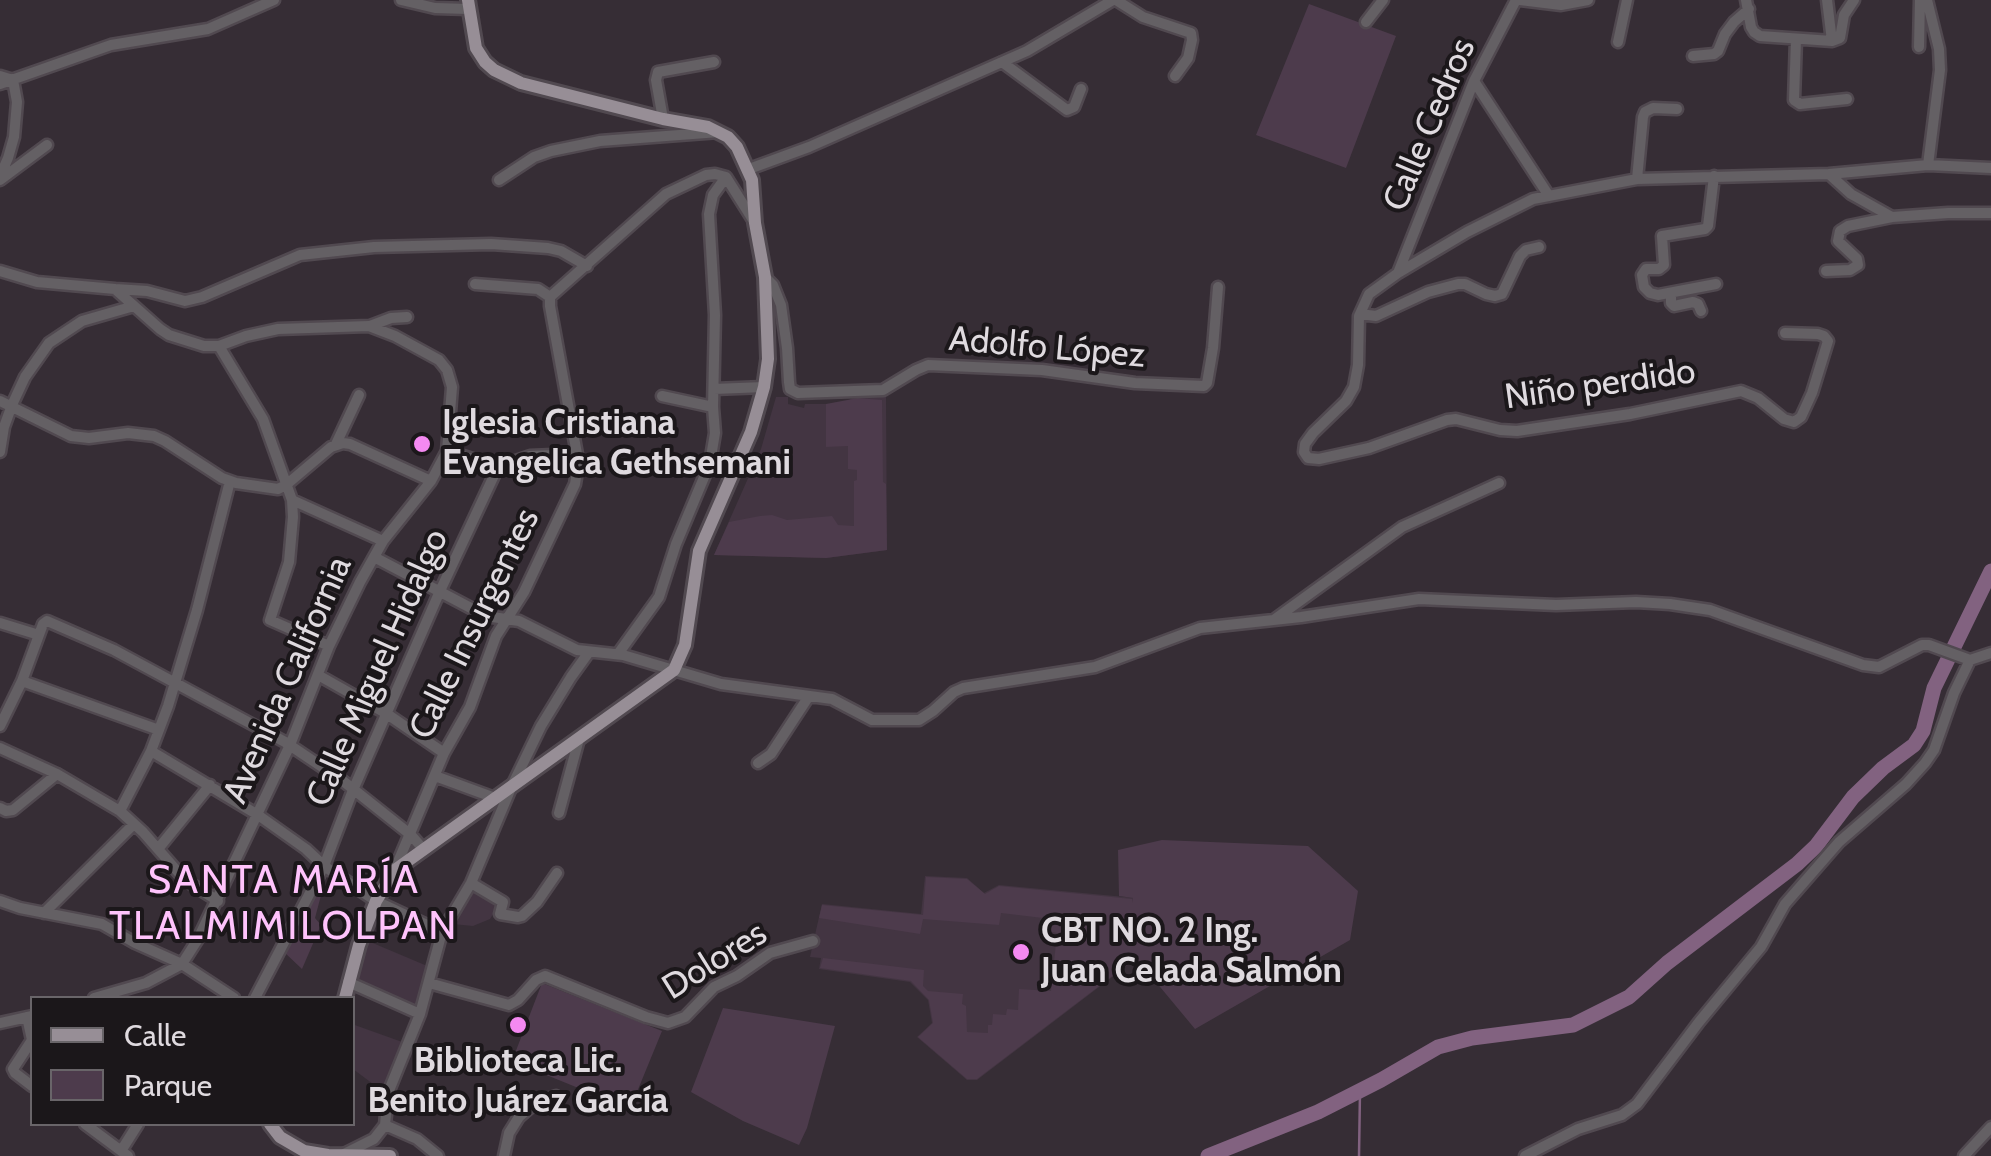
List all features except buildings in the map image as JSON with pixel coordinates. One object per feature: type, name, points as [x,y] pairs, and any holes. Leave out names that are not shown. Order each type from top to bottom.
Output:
[{"type":"main road","points":[[395,870],[674,670],[685,645],[699,552],[751,432],[764,387],[769,341],[765,277],[749,169],[737,146],[708,127],[521,83],[494,70],[479,56],[468,4]]},
{"type":"main road","name":"Calle Insurgentes","points":[[344,996],[376,900],[395,870]]},
{"type":"main road","points":[[272,1126],[280,1137],[304,1151],[390,1156]]},
{"type":"street","points":[[0,84],[112,45],[208,29],[274,0]]},
{"type":"street","points":[[401,0],[435,8],[468,4]]},
{"type":"street","points":[[749,169],[810,148],[1027,51],[1115,0],[1143,18],[1191,33],[1188,58],[1175,76]]},
{"type":"street","points":[[1366,22],[1383,0]]},
{"type":"street","points":[[1518,0],[1561,6],[1588,0]]},
{"type":"street","name":"Calle Cedros","points":[[1398,273],[1474,81],[1518,0]]},
{"type":"street","points":[[1618,42],[1627,0]]},
{"type":"street","points":[[1827,0],[1836,40]]},
{"type":"street","points":[[1836,40],[1854,0]]},
{"type":"street","points":[[1919,47],[1924,0]]},
{"type":"street","points":[[1924,0],[1940,70],[1928,165]]},
{"type":"street","points":[[1748,5],[1754,32],[1760,36],[1836,40]]},
{"type":"street","points":[[1693,56],[1718,51],[1725,34],[1748,5]]},
{"type":"street","points":[[1796,39],[1794,100],[1800,104],[1847,100]]},
{"type":"street","points":[[662,119],[658,72],[714,62]]},
{"type":"street","points":[[1002,62],[1067,110],[1074,108],[1081,88]]},
{"type":"street","points":[[0,76],[12,80]]},
{"type":"street","points":[[0,178],[16,118],[12,80]]},
{"type":"street","points":[[1474,81],[1548,196]]},
{"type":"street","points":[[1637,179],[1643,117],[1653,108],[1677,109]]},
{"type":"street","points":[[499,180],[534,157],[551,151],[600,141],[720,132]]},
{"type":"street","points":[[0,178],[47,144]]},
{"type":"street","points":[[1398,273],[1467,232],[1534,199],[1637,179],[1829,174],[1928,165],[1991,168]]},
{"type":"street","points":[[476,284],[538,289],[550,297],[675,188],[715,174],[726,177],[755,223]]},
{"type":"street","points":[[1829,174],[1851,194],[1892,216]]},
{"type":"street","points":[[1714,176],[1708,226],[1705,230],[1662,236],[1664,266],[1643,272],[1644,287],[1658,295],[1716,284]]},
{"type":"street","points":[[618,654],[659,597],[710,463],[715,433],[709,214],[713,194],[726,177]]},
{"type":"street","points":[[1826,270],[1850,270],[1858,265],[1857,258],[1840,244],[1840,231],[1848,226],[1892,216],[1991,213]]},
{"type":"street","points":[[0,271],[37,282],[147,290],[185,302],[300,255],[374,247],[491,244],[554,249],[587,266]]},
{"type":"street","points":[[1360,314],[1376,316],[1428,292],[1458,284],[1486,294],[1502,294],[1520,256],[1539,247]]},
{"type":"street","name":"Niño perdido","points":[[1398,273],[1369,294],[1360,314],[1354,387],[1346,401],[1305,444],[1306,456],[1312,460],[1369,448],[1447,420],[1518,431],[1630,414],[1741,391],[1794,422],[1812,394],[1828,341],[1818,334],[1786,332]]},
{"type":"street","name":"Adolfo López","points":[[765,277],[773,285],[781,306],[788,382],[790,389],[798,393],[883,390],[928,365],[1042,370],[1134,383],[1204,386],[1214,348],[1218,287]]},
{"type":"street","name":"Avenida California","points":[[116,289],[169,335],[204,346],[219,346],[278,329],[369,326],[444,364],[452,387],[447,451],[431,481],[382,541],[328,646],[290,745],[218,901],[182,964]]},
{"type":"street","points":[[1671,293],[1674,306],[1693,302],[1701,310]]},
{"type":"street","name":"Calle Insurgentes","points":[[395,870],[444,753],[470,707],[496,636],[524,592],[578,476],[550,297]]},
{"type":"street","points":[[0,452],[6,403],[50,343],[82,321],[134,306]]},
{"type":"street","points":[[369,326],[408,316]]},
{"type":"street","points":[[219,346],[263,419],[292,500],[289,562],[270,620],[328,646]]},
{"type":"street","points":[[714,389],[764,387]]},
{"type":"street","points":[[6,403],[71,436],[154,436],[230,481],[272,489],[286,485],[336,444],[359,395]]},
{"type":"street","points":[[662,396],[713,406]]},
{"type":"street","points":[[336,444],[350,444],[431,481]]},
{"type":"street","points":[[447,451],[498,467],[530,456],[577,454]]},
{"type":"street","name":"Calle Miguel Hidalgo","points":[[256,996],[324,866],[353,790],[498,467]]},
{"type":"street","points":[[120,811],[159,730],[197,610],[230,481]]},
{"type":"street","points":[[1274,620],[1402,528],[1499,483]]},
{"type":"street","points":[[292,500],[382,541]]},
{"type":"street","points":[[374,557],[486,616],[518,620],[568,646],[618,654],[720,684],[832,699],[872,720],[919,720],[964,688],[1095,666],[1200,628],[1428,598],[1556,605],[1648,602],[1710,610],[1864,666],[1879,666],[1922,645],[1960,656],[1991,653]]},
{"type":"street","points":[[0,726],[45,621],[92,640],[290,745],[353,790],[424,850]]},
{"type":"street","points":[[0,623],[39,636]]},
{"type":"street","points":[[343,1155],[374,1139],[385,1124],[388,1093],[420,1014],[442,932],[472,883],[511,788],[549,712],[589,652]]},
{"type":"street","points":[[1525,1156],[1578,1129],[1630,1110],[1760,947],[1784,904],[1838,842],[1925,763],[1934,750],[1954,693],[1960,656]]},
{"type":"street","points":[[318,676],[387,714],[444,753]]},
{"type":"street","points":[[22,681],[159,730]]},
{"type":"street","points":[[758,764],[771,754],[809,696]]},
{"type":"street","points":[[559,813],[579,739]]},
{"type":"street","points":[[0,748],[57,774],[120,811],[185,880],[218,901]]},
{"type":"street","points":[[151,751],[258,815],[376,900],[442,932]]},
{"type":"street","points":[[0,808],[14,810],[57,774]]},
{"type":"street","points":[[435,776],[496,798]]},
{"type":"street","points":[[158,849],[210,785]]},
{"type":"street","points":[[44,913],[134,824]]},
{"type":"street","points":[[472,883],[503,902],[500,914],[518,918],[538,902],[557,873]]},
{"type":"street","points":[[0,902],[102,924],[182,964],[231,996]]},
{"type":"street","name":"Dolores","points":[[429,983],[509,1005],[545,976],[668,1023],[685,1018],[714,987],[738,976],[770,953],[813,941]]},
{"type":"street","points":[[131,994],[182,964]]},
{"type":"street","points":[[348,982],[420,1014]]},
{"type":"street","points":[[0,1023],[30,1017]]},
{"type":"street","points":[[30,1043],[13,1069],[30,1084]]},
{"type":"street","points":[[504,1156],[509,1134],[519,1117],[534,1104],[556,1096]]},
{"type":"street","points":[[385,1124],[416,1139],[438,1156]]},
{"type":"street","points":[[88,1126],[126,1155],[137,1126]]},
{"type":"street","points":[[1964,1156],[1991,1126]]},
{"type":"shaded area","points":[[855,396],[886,397],[887,550],[826,558],[714,555],[761,449],[776,397],[788,397],[788,404],[804,408],[805,404],[849,404]]},
{"type":"shaded area","points":[[925,876],[967,878],[984,893],[999,885],[1167,901],[1162,939],[977,1080],[967,1080],[917,1037],[932,1023],[928,1000],[910,982],[819,969],[821,958],[810,957],[822,904],[921,914]]},
{"type":"shaded area","points":[[475,888],[500,903],[490,919],[473,926],[453,924]]},
{"type":"shaded area","points":[[368,941],[432,968],[420,1011],[354,980]]},
{"type":"shaded area","points":[[355,1025],[405,1043],[385,1093],[355,1070]]},
{"type":"green space","points":[[1309,4],[1396,36],[1346,168],[1256,135]]},
{"type":"green space","points":[[858,398],[882,400],[887,550],[826,558],[714,555],[729,522],[772,515],[787,520],[832,516],[838,525],[854,526],[857,470],[848,469],[848,446],[826,447],[826,404]]},
{"type":"green space","points":[[1162,840],[1308,846],[1358,891],[1350,940],[1195,1029],[1136,958],[977,1079],[967,1079],[918,1037],[933,1023],[929,1000],[911,981],[820,968],[823,958],[924,970],[923,986],[928,991],[963,994],[967,1032],[988,1033],[993,1014],[1006,1015],[1007,1009],[1018,1010],[1019,989],[1051,991],[1057,933],[1048,931],[1043,918],[1001,913],[999,925],[923,919],[920,934],[819,918],[822,905],[923,915],[926,877],[967,879],[985,894],[999,886],[1132,899],[1132,903],[1133,898],[1119,896],[1118,850]]},
{"type":"green space","points":[[321,883],[324,884],[315,918],[321,925],[302,969],[284,952]]},
{"type":"green space","points":[[542,983],[662,1031],[630,1109],[512,1061]]},
{"type":"green space","points":[[723,1008],[835,1026],[799,1145],[743,1121],[691,1092]]},
{"type":"waterway","points":[[1208,1156],[1318,1112],[1438,1047],[1472,1038],[1573,1025],[1629,997],[1667,963],[1797,864],[1816,846],[1853,797],[1914,745],[1923,731],[1934,688],[1991,571]]},
{"type":"waterway","points":[[1359,1156],[1360,1091]]},
{"type":"place","name":"Iglesia Cristiana Evangelica Gethsemani","points":[[422,444]]},
{"type":"place","name":"CBT NO. 2 Ing. Juan Celada Salmón","points":[[1021,952]]},
{"type":"place","name":"Biblioteca Lic. Benito Juárez García","points":[[518,1025]]},
{"type":"district","name":"SANTA MARÍA TLALMIMILOLPAN","points":[[284,904]]}]
